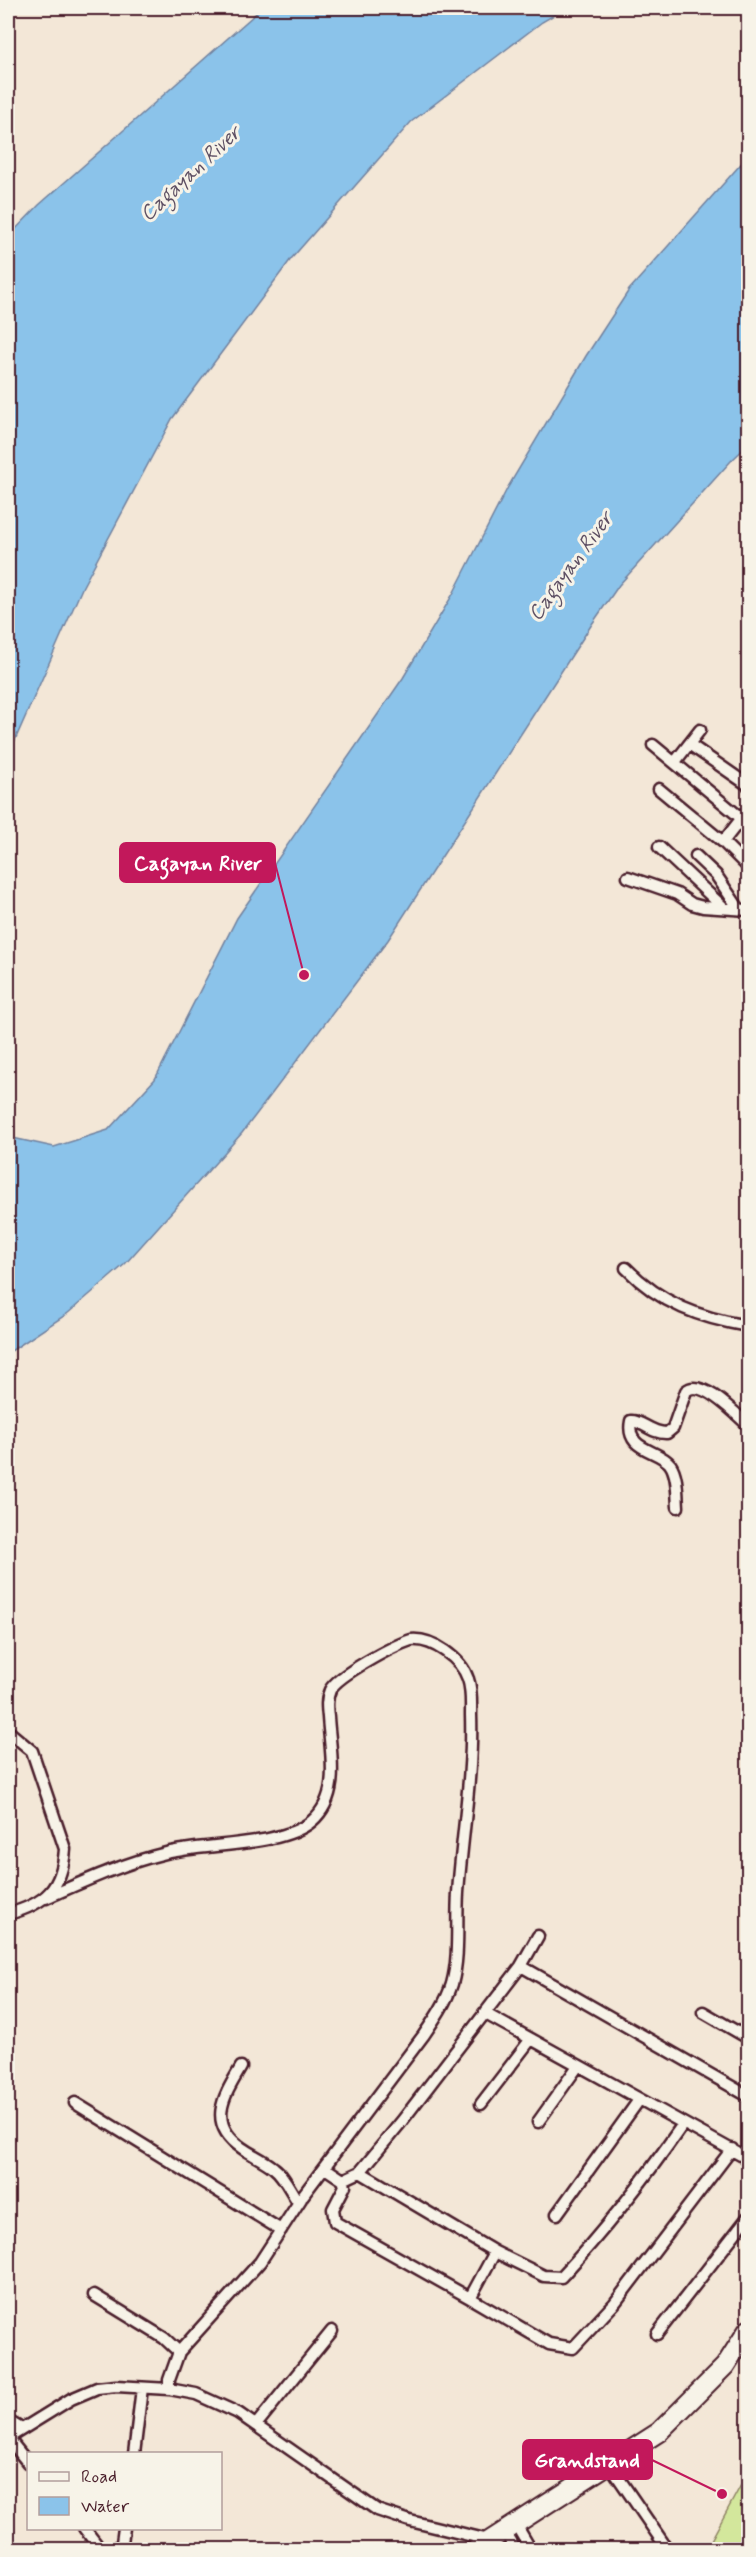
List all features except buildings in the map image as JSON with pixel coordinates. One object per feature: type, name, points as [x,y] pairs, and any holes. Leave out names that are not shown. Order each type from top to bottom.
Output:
[{"type":"highway","points":[[496,2536],[659,2432],[725,2366],[748,2330]]},
{"type":"street","points":[[675,762],[700,730]]},
{"type":"street","points":[[689,744],[748,785]]},
{"type":"street","points":[[653,745],[745,814],[723,842]]},
{"type":"street","points":[[659,789],[723,842],[748,867]]},
{"type":"street","points":[[659,847],[723,907]]},
{"type":"street","points":[[696,856],[744,909]]},
{"type":"street","points":[[628,878],[677,894],[698,906],[744,909]]},
{"type":"street","points":[[626,1268],[650,1291],[682,1308],[718,1321],[748,1326]]},
{"type":"street","points":[[678,1507],[676,1483],[670,1465],[641,1448],[633,1436],[631,1421],[636,1421],[653,1431],[667,1433],[673,1428],[686,1391],[693,1387],[704,1389],[748,1425]]},
{"type":"street","points":[[8,1914],[118,1866],[168,1852],[250,1842],[303,1826],[322,1810],[330,1794],[327,1700],[336,1683],[354,1670],[411,1640],[418,1639],[445,1652],[461,1666],[471,1687],[472,1725],[452,1984],[438,2014],[423,2036],[326,2168],[298,2202]]},
{"type":"street","points":[[8,1731],[32,1751],[65,1849],[64,1863],[57,1882],[46,1898]]},
{"type":"street","points":[[343,2180],[360,2172],[521,1966],[538,1936]]},
{"type":"street","points":[[521,1966],[748,2096]]},
{"type":"street","points":[[703,2012],[748,2038]]},
{"type":"street","points":[[484,2013],[748,2159]]},
{"type":"street","points":[[481,2104],[531,2039]]},
{"type":"street","points":[[538,2122],[578,2066]]},
{"type":"street","points":[[241,2067],[221,2109],[222,2126],[233,2142],[276,2169],[298,2202]]},
{"type":"street","points":[[557,2214],[639,2100]]},
{"type":"street","points":[[75,2103],[281,2230]]},
{"type":"street","points":[[360,2172],[495,2252],[544,2276],[561,2277],[639,2187],[683,2124]]},
{"type":"street","points":[[326,2168],[343,2180],[344,2189],[333,2209],[335,2222],[549,2344],[573,2348],[620,2296],[732,2149]]},
{"type":"street","points":[[169,2389],[169,2380],[179,2352],[260,2262],[301,2199],[298,2202]]},
{"type":"street","points":[[657,2334],[748,2217]]},
{"type":"street","points":[[470,2298],[495,2252]]},
{"type":"street","points":[[94,2295],[164,2338],[179,2352]]},
{"type":"street","points":[[256,2425],[332,2331]]},
{"type":"street","points":[[27,2462],[8,2438],[20,2428],[71,2399],[97,2388],[116,2386],[169,2389],[196,2394],[218,2402],[256,2425],[377,2510],[410,2521],[496,2536],[531,2550]]},
{"type":"street","points":[[134,2452],[142,2388]]},
{"type":"street","points":[[8,2421],[20,2428]]},
{"type":"street","points":[[609,2464],[668,2550]]},
{"type":"street","points":[[85,2530],[101,2550]]},
{"type":"street","points":[[121,2550],[124,2530]]},
{"type":"street","points":[[496,2536],[516,2550]]},
{"type":"green space","points":[[748,2472],[748,2538],[742,2549],[718,2549],[709,2544]]},
{"type":"water","points":[[262,8],[566,8],[542,22],[411,122],[291,259],[172,419],[83,586],[8,756],[8,237],[39,205]]},
{"type":"water","points":[[748,156],[748,445],[619,585],[388,940],[242,1133],[125,1264],[67,1314],[8,1353],[8,1137],[54,1147],[108,1130],[155,1079],[237,918],[403,678],[453,594],[508,487],[586,356],[629,290]]},
{"type":"place","name":"Cagayan River","points":[[304,975]]},
{"type":"place","name":"Grandstand","points":[[722,2494]]}]
